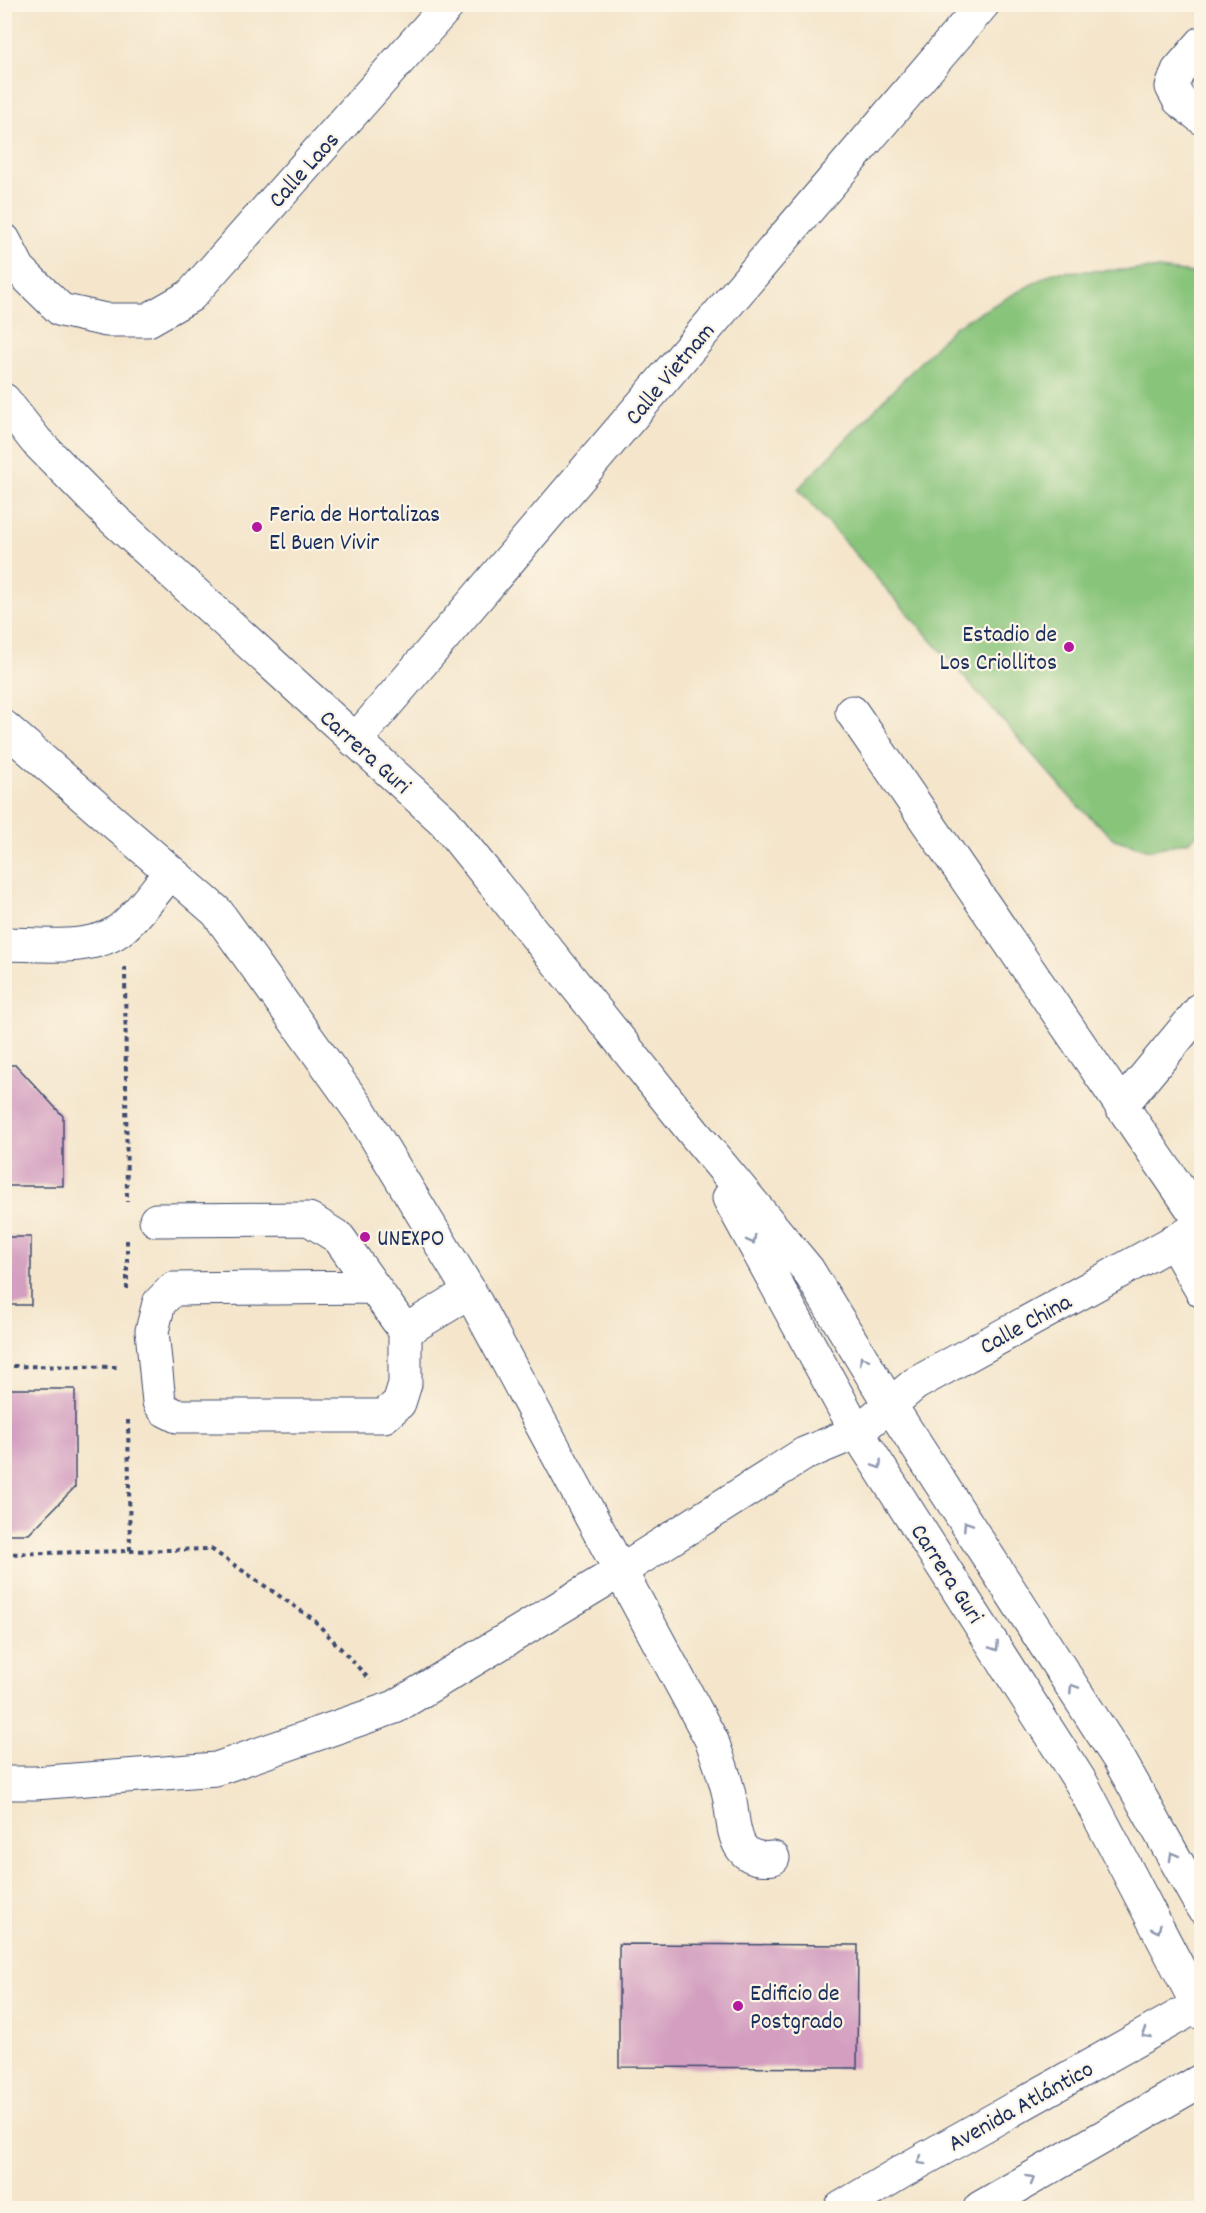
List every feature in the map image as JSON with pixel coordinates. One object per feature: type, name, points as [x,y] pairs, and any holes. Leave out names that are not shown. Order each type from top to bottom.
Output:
[{"type":"street","name":"Calle Laos","points":[[4,240],[19,269],[61,310],[106,320],[148,320],[190,296],[449,4]]},
{"type":"street","name":"Calle Vietnam","points":[[355,741],[983,4]]},
{"type":"street","points":[[1202,43],[1178,71],[1172,87],[1179,100],[1202,118]]},
{"type":"street","name":"Carrera Guri","points":[[4,400],[36,441],[108,514],[444,821],[694,1133],[808,1270],[890,1405],[1119,1759],[1202,1907]]},
{"type":"street","points":[[852,712],[1121,1106],[1192,1230],[1202,1291]]},
{"type":"street","points":[[4,727],[217,912],[360,1111],[470,1292],[712,1741],[729,1796],[737,1841],[741,1848],[756,1858],[773,1858]]},
{"type":"street","points":[[4,944],[78,943],[101,940],[123,927],[171,872]]},
{"type":"street","points":[[1121,1106],[1202,1008]]},
{"type":"street","name":"Carrera Guri","points":[[694,1133],[857,1432],[1082,1784],[1200,2007]]},
{"type":"street","points":[[156,1220],[309,1219],[339,1238],[375,1287],[405,1331],[405,1384],[399,1403],[384,1416],[177,1416],[165,1410],[159,1402],[152,1331],[159,1303],[173,1289],[375,1287]]},
{"type":"street","name":"Calle China","points":[[4,1783],[35,1783],[216,1769],[395,1707],[620,1571],[804,1454],[857,1432],[915,1384],[1192,1230]]},
{"type":"street","points":[[405,1331],[470,1292]]},
{"type":"street","name":"Avenida Atlántico","points":[[841,2208],[903,2171],[1200,2007]]},
{"type":"street","points":[[980,2208],[1202,2080]]},
{"type":"path","points":[[4,1366],[128,1367]]},
{"type":"path","points":[[4,1554],[211,1549],[313,1619],[395,1707]]},
{"type":"green space","name":"Estadio de Los Criollitos","points":[[1158,269],[1201,274],[1202,828],[1190,841],[1150,850],[1114,839],[1077,805],[798,489],[954,327],[1054,272]]},
{"type":"building","points":[[4,1065],[16,1065],[63,1116],[63,1186],[4,1186]]},
{"type":"building","points":[[4,1237],[31,1237],[31,1305],[4,1305]]},
{"type":"building","points":[[4,1389],[75,1389],[75,1487],[29,1534],[4,1534]]},
{"type":"building","name":"Edificio de Postgrado","points":[[619,1944],[858,1945],[857,2068],[619,2067]]},
{"type":"place","name":"Feria de Hortalizas El Buen Vivir","points":[[257,527]]},
{"type":"place","name":"Estadio de Los Criollitos","points":[[1069,647]]},
{"type":"place","name":"UNEXPO","points":[[365,1237]]},
{"type":"place","name":"Edificio de Postgrado","points":[[738,2006]]}]
